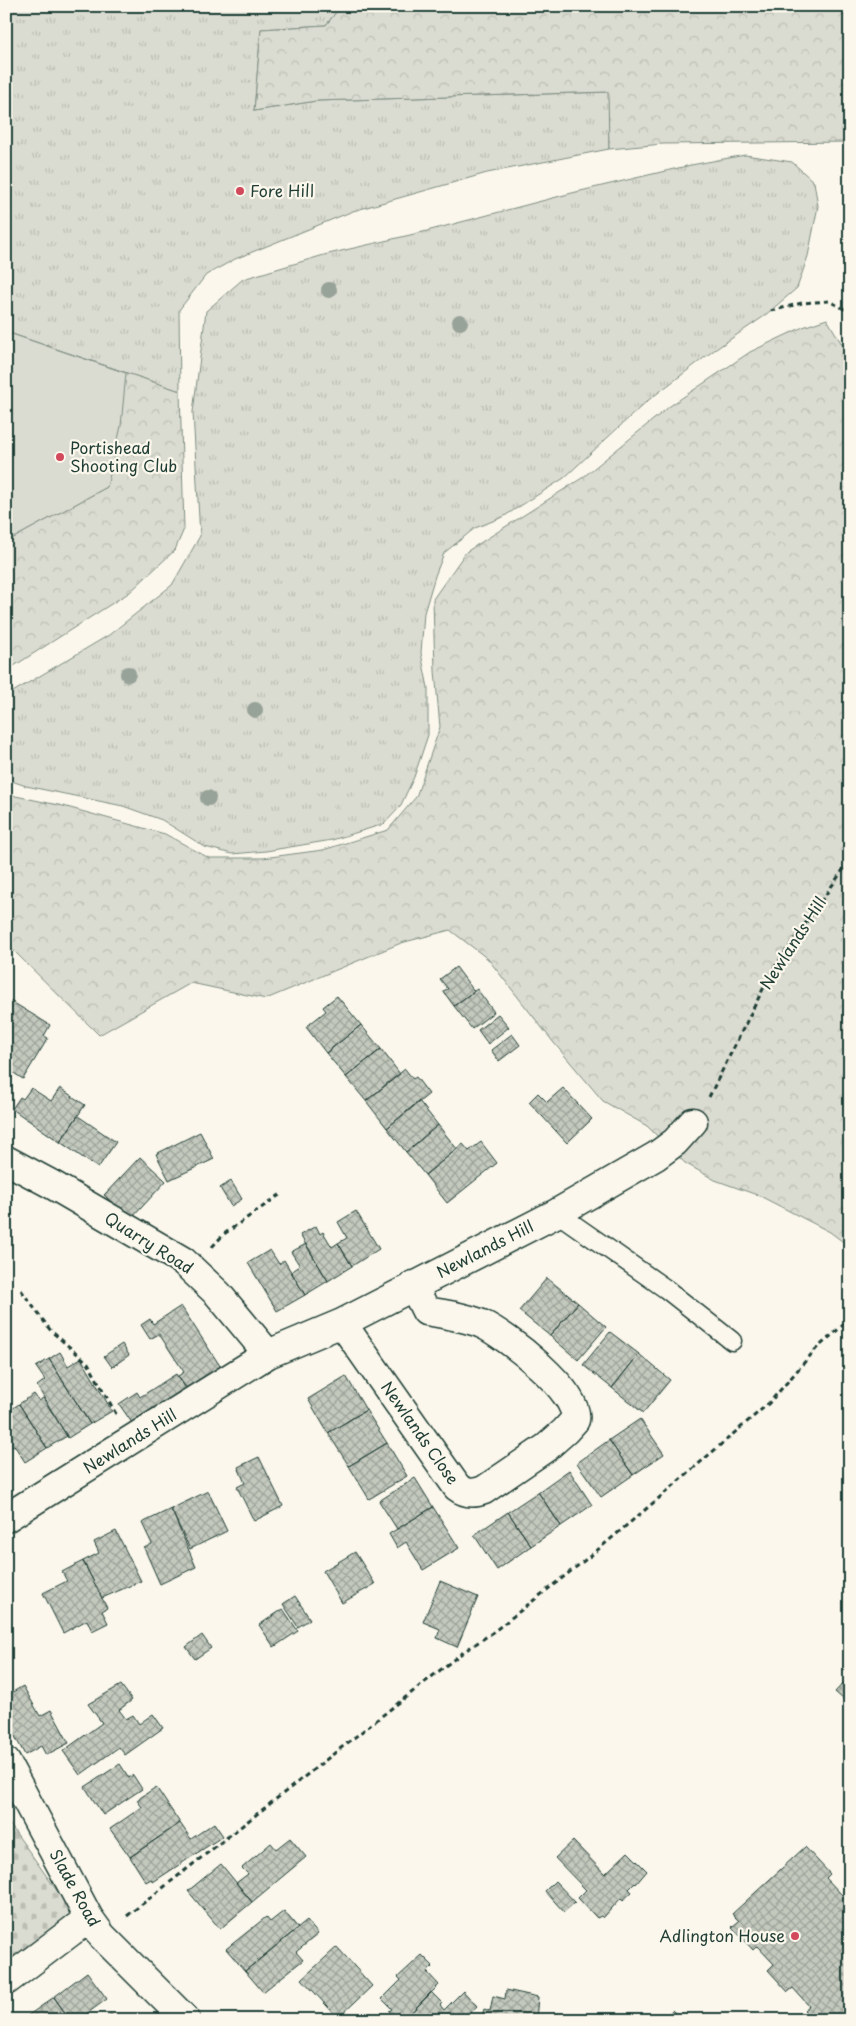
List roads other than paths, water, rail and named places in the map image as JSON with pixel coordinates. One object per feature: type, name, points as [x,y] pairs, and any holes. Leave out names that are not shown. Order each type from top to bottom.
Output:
[{"type":"street","name":"Newlands Hill","points":[[7,1516],[131,1441],[268,1354],[342,1322],[556,1213],[656,1156],[675,1142],[693,1122]]},
{"type":"street","name":"Quarry Road","points":[[6,1160],[52,1184],[178,1257],[218,1294],[268,1354]]},
{"type":"street","name":"Newlands Close","points":[[342,1322],[457,1487],[465,1492],[474,1493],[484,1490],[556,1439],[574,1420],[575,1410],[567,1395],[552,1377],[496,1332],[482,1324],[426,1310],[413,1285]]},
{"type":"street","name":"Slade Road","points":[[6,1762],[96,1927],[183,2019]]},
{"type":"street","points":[[6,1981],[96,1927]]},
{"type":"lane","points":[[556,1213],[666,1289],[732,1341]]},
{"type":"place","name":"Fore Hill","points":[[240,191]]},
{"type":"place","name":"Portishead Shooting Club","points":[[60,457]]},
{"type":"place","name":"Adlington House","points":[[795,1936]]}]
